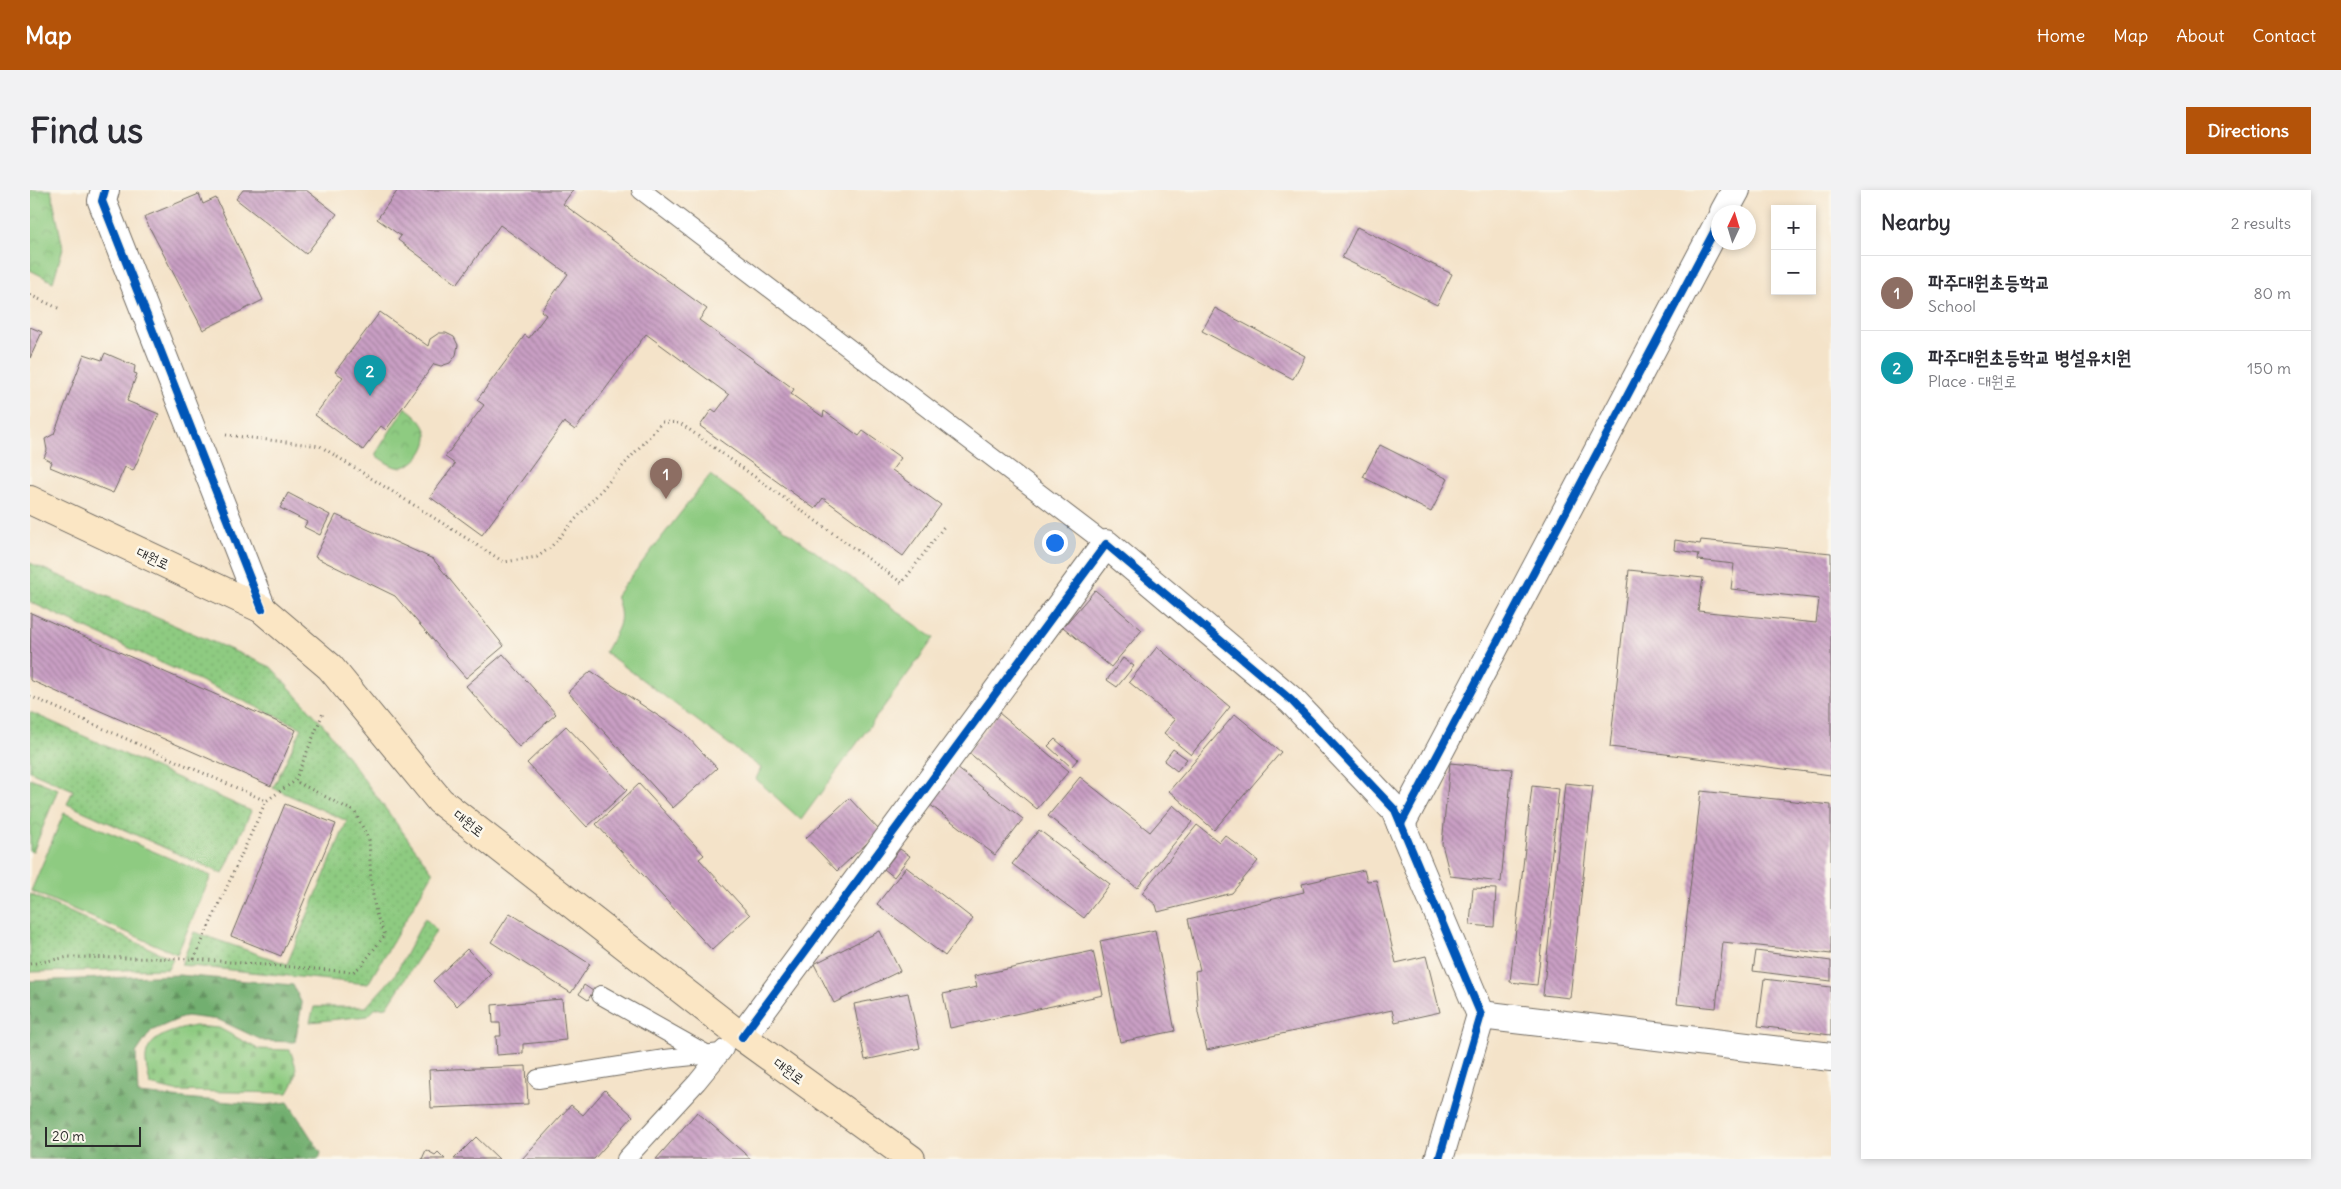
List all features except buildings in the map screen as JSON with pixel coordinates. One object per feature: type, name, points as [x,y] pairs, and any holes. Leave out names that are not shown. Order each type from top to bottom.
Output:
[{"type":"main road","name":"대원로","points":[[30,500],[262,610],[330,667],[440,801],[727,1044],[910,1159]]},
{"type":"street","points":[[105,190],[102,201],[262,610]]},
{"type":"street","points":[[1728,205],[1736,190]]},
{"type":"street","points":[[1401,824],[1711,237]]},
{"type":"street","points":[[727,1044],[1106,544],[1291,700],[1395,810],[1481,1016],[1438,1159]]},
{"type":"street","points":[[1481,1016],[1831,1058]]},
{"type":"lane","points":[[642,190],[1106,544]]},
{"type":"lane","points":[[601,995],[727,1044]]},
{"type":"lane","points":[[538,1079],[727,1044]]},
{"type":"lane","points":[[626,1159],[697,1082],[727,1044]]},
{"type":"path","points":[[30,295],[60,309]]},
{"type":"path","points":[[192,431],[320,446],[504,562],[537,556],[550,548],[662,422],[680,423],[902,583],[945,525]]},
{"type":"path","points":[[30,696],[266,801]]},
{"type":"path","points":[[194,959],[266,801],[295,781],[323,713]]},
{"type":"path","points":[[30,964],[69,957],[194,959],[353,972],[361,966],[385,935],[376,914],[371,883],[369,840],[355,812],[295,781]]},
{"type":"green space","points":[[30,190],[51,190],[63,248],[53,282],[30,270]]},
{"type":"green space","points":[[405,407],[424,426],[427,440],[422,452],[413,462],[402,467],[396,467],[375,455]]},
{"type":"green space","points":[[710,475],[934,638],[801,820],[756,779],[761,768],[605,652],[619,625],[620,613],[616,596]]},
{"type":"green space","points":[[30,563],[271,667],[326,728],[433,873],[368,984],[181,965],[194,932],[287,964],[347,821],[273,788],[302,728],[30,602]]},
{"type":"green space","points":[[30,712],[251,811],[223,874],[67,804],[73,790],[30,771]]},
{"type":"green space","points":[[30,778],[58,789],[33,852],[30,851]]},
{"type":"green space","points":[[64,813],[211,876],[177,954],[31,891]]},
{"type":"green space","points":[[30,894],[173,959],[168,969],[30,972]]},
{"type":"green space","points":[[425,918],[436,929],[435,933],[387,1007],[376,1008],[368,1016],[310,1022],[314,1007],[366,1007],[395,975]]},
{"type":"green space","points":[[179,975],[293,985],[302,1004],[295,1042],[264,1041],[219,1020],[186,1016],[151,1031],[136,1053],[138,1094],[265,1105],[288,1102],[321,1153],[319,1159],[30,1159],[30,981]]},
{"type":"green space","points":[[194,1026],[219,1028],[258,1049],[290,1050],[295,1063],[296,1077],[288,1093],[175,1091],[150,1085],[146,1057],[152,1043],[164,1035]]},
{"type":"cycle path","points":[[105,190],[102,201],[262,609]]},
{"type":"cycle path","points":[[1401,824],[1711,237]]},
{"type":"cycle path","points":[[742,1037],[1106,544],[1291,700],[1395,810],[1481,1015],[1439,1159]]},
{"type":"place","name":"파주대원초등학교 병설유치원","points":[[370,396]]},
{"type":"place","name":"파주대원초등학교","points":[[666,499]]}]
